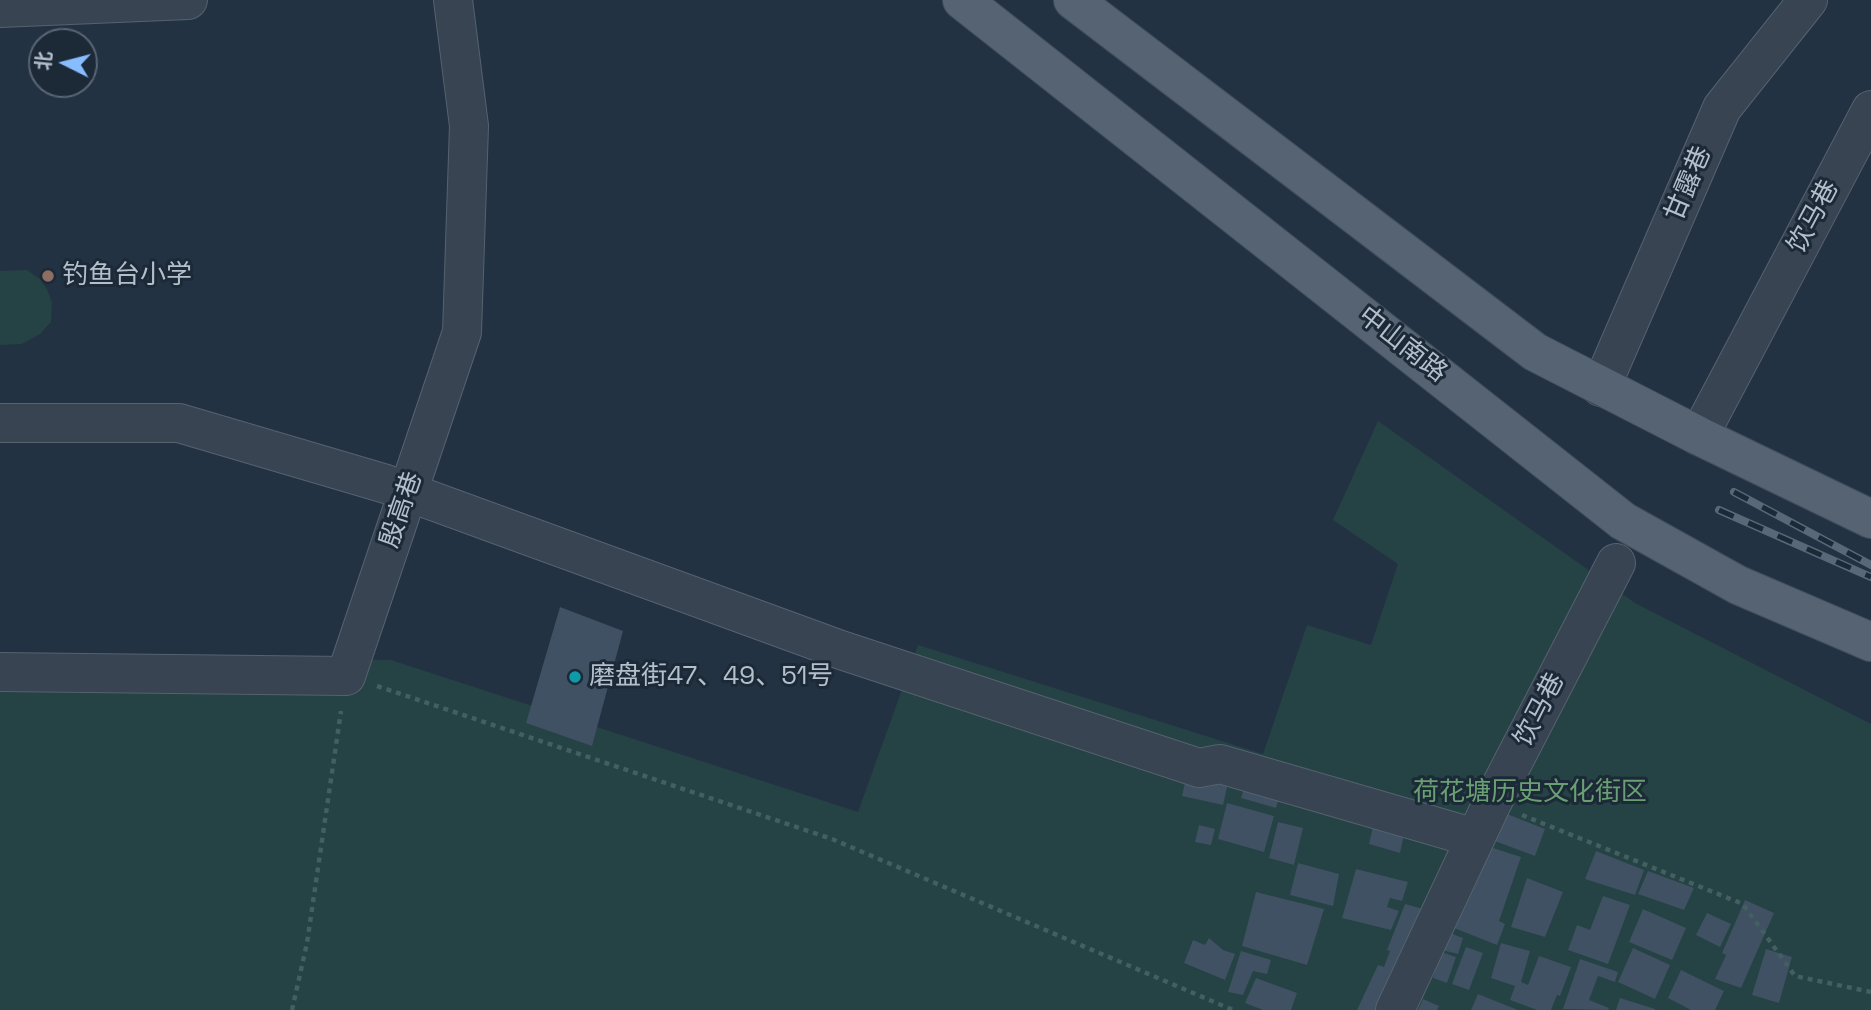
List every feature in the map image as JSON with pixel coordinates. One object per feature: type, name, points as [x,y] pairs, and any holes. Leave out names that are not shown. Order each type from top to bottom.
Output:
[{"type":"main road","name":"中山南路","points":[[962,0],[1623,521],[1738,585],[1871,642]]},
{"type":"street","points":[[0,8],[188,0]]},
{"type":"street","name":"殷高巷","points":[[346,676],[461,332],[469,126],[453,0]]},
{"type":"street","points":[[1073,0],[1535,352],[1699,436],[1871,519]]},
{"type":"street","name":"甘露巷","points":[[1601,387],[1722,108],[1808,0]]},
{"type":"street","name":"饮马巷","points":[[1699,436],[1871,110]]},
{"type":"street","points":[[0,423],[179,423],[408,491],[841,650],[1199,768],[1220,764],[1475,838]]},
{"type":"street","name":"饮马巷","points":[[1395,1010],[1492,803],[1616,563]]},
{"type":"street","points":[[0,671],[346,676]]},
{"type":"path","points":[[292,1010],[307,943],[346,676],[832,839],[1233,1010]]},
{"type":"path","points":[[1492,803],[1743,904],[1795,976],[1871,992]]},
{"type":"green space","points":[[27,270],[40,279],[47,289],[52,303],[51,322],[40,334],[22,344],[0,345],[0,271]]},
{"type":"green space","name":"荷花塘历史文化街区","points":[[1378,421],[1635,603],[1871,724],[1871,1010],[0,1010],[0,655],[391,660],[858,812],[918,645],[1263,754],[1307,625],[1371,645],[1398,564],[1333,520]]},
{"type":"building","name":"磨盘街47、49、51号","points":[[560,607],[623,631],[592,746],[526,723]]},
{"type":"building","points":[[1188,769],[1229,779],[1223,805],[1182,796]]},
{"type":"building","points":[[1247,778],[1282,788],[1276,808],[1241,798]]},
{"type":"building","points":[[1227,803],[1274,816],[1264,852],[1218,839]]},
{"type":"building","points":[[1378,804],[1409,811],[1400,853],[1369,844]]},
{"type":"building","points":[[1502,812],[1545,829],[1535,856],[1492,840]]},
{"type":"building","points":[[1278,822],[1303,828],[1294,865],[1269,858]]},
{"type":"building","points":[[1199,825],[1215,829],[1211,845],[1195,842]]},
{"type":"building","points":[[1487,846],[1521,857],[1499,921],[1505,924],[1497,945],[1454,928]]},
{"type":"building","points":[[1596,851],[1644,870],[1635,895],[1585,879]]},
{"type":"building","points":[[1298,863],[1339,874],[1333,906],[1290,895]]},
{"type":"building","points":[[1356,869],[1408,882],[1402,901],[1390,898],[1387,907],[1399,911],[1391,930],[1342,918]]},
{"type":"building","points":[[1648,871],[1694,888],[1684,910],[1638,894]]},
{"type":"building","points":[[1527,878],[1563,892],[1545,937],[1511,927]]},
{"type":"building","points":[[1256,892],[1324,909],[1307,965],[1242,946]]},
{"type":"building","points":[[1603,896],[1630,905],[1608,964],[1568,950],[1577,925],[1590,930]]},
{"type":"building","points":[[1745,900],[1774,913],[1741,988],[1715,979],[1726,955],[1722,953]]},
{"type":"building","points":[[1405,904],[1434,912],[1389,1010],[1357,1010],[1378,965],[1384,967],[1390,951],[1387,950]]},
{"type":"building","points":[[1643,909],[1686,928],[1672,960],[1629,942]]},
{"type":"building","points":[[1707,913],[1731,924],[1720,947],[1696,935]]},
{"type":"building","points":[[1442,930],[1463,938],[1458,954],[1434,948]]},
{"type":"building","points":[[1209,938],[1223,950],[1235,954],[1225,980],[1184,963],[1193,940],[1205,945]]},
{"type":"building","points":[[1501,943],[1530,951],[1521,982],[1528,985],[1539,956],[1571,967],[1560,996],[1557,995],[1551,1010],[1537,1010],[1510,1000],[1515,986],[1491,978]]},
{"type":"building","points":[[1466,947],[1483,953],[1469,990],[1452,984]]},
{"type":"building","points":[[1633,948],[1670,965],[1655,999],[1618,982]]},
{"type":"building","points":[[1766,949],[1792,957],[1779,1003],[1752,995]]},
{"type":"building","points":[[1241,951],[1271,960],[1267,974],[1253,971],[1243,995],[1228,992]]},
{"type":"building","points":[[1441,952],[1456,957],[1447,983],[1433,978]]},
{"type":"building","points":[[1580,959],[1618,972],[1615,982],[1598,976],[1589,1000],[1609,1008],[1608,1010],[1563,1009]]},
{"type":"building","points":[[1681,970],[1724,991],[1715,1010],[1691,1010],[1668,998]]},
{"type":"building","points":[[1256,978],[1297,993],[1291,1010],[1263,1010],[1245,1003]]},
{"type":"building","points":[[1478,994],[1518,1010],[1471,1010]]},
{"type":"building","points":[[1620,998],[1655,1009],[1655,1010],[1616,1010]]},
{"type":"building","points":[[1423,999],[1439,1006],[1437,1010],[1418,1010]]},
{"type":"railway","points":[[1734,492],[1871,565]]},
{"type":"railway","points":[[1719,510],[1871,577]]},
{"type":"place","name":"钓鱼台小学","points":[[48,276]]},
{"type":"place","name":"磨盘街47、49、51号","points":[[575,677]]}]
